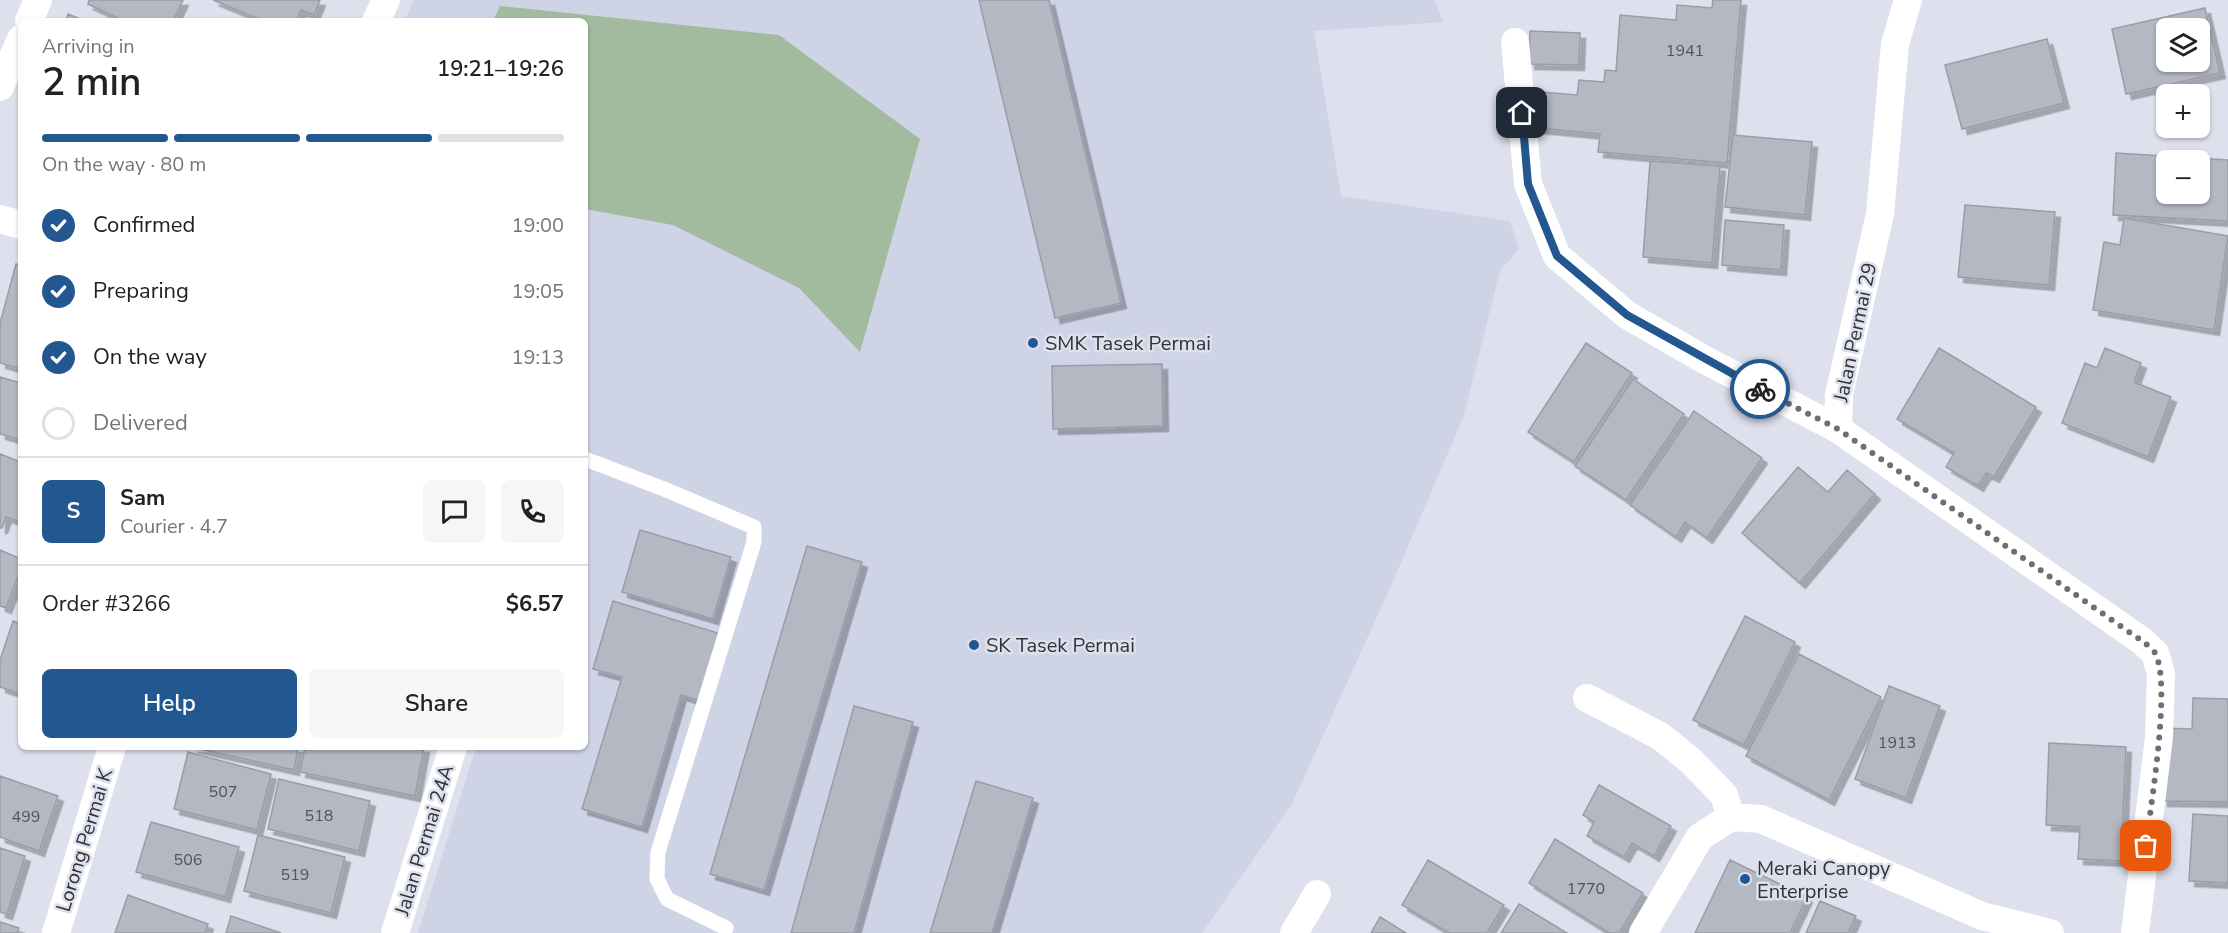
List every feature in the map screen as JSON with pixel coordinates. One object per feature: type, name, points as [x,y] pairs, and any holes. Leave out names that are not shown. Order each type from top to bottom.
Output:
[{"type":"street","points":[[30,18],[38,0]]},
{"type":"street","points":[[377,18],[386,0]]},
{"type":"street","name":"Jalan Permai 29","points":[[1908,0],[1895,44],[1880,214],[1839,395],[1838,429],[2142,641],[2155,653],[2161,674],[2159,737],[2135,933]]},
{"type":"street","points":[[1515,42],[1528,184],[1557,256],[1627,315],[1705,360],[1838,429]]},
{"type":"street","points":[[0,87],[18,46]]},
{"type":"street","points":[[0,219],[18,224]]},
{"type":"street","points":[[1587,698],[1660,736],[1690,761],[1724,795],[1731,817]]},
{"type":"street","name":"Lorong Permai K","points":[[56,933],[111,750]]},
{"type":"street","name":"Jalan Permai 24A","points":[[395,933],[452,750]]},
{"type":"street","points":[[1643,933],[1700,837],[1731,817],[1761,819],[1982,916],[2050,933]]},
{"type":"street","points":[[1294,933],[1317,894]]},
{"type":"lane","points":[[588,460],[754,527],[754,542],[658,852],[657,879],[667,899],[726,928]]},
{"type":"shaded area","points":[[414,0],[1434,0],[1444,22],[1314,31],[1341,196],[1510,221],[1519,249],[1500,271],[1464,415],[1390,588],[1292,804],[1202,933],[418,933],[475,750],[588,750],[588,18],[405,18]]},
{"type":"green space","points":[[500,6],[779,35],[920,139],[860,352],[799,288],[673,225],[588,210],[588,18],[494,18]]},
{"type":"building","points":[[89,0],[183,0],[174,18],[118,18],[88,4]]},
{"type":"building","points":[[213,0],[320,0],[314,15],[301,10],[298,18],[257,18]]},
{"type":"building","points":[[979,0],[1049,0],[1121,303],[1055,318]]},
{"type":"building","points":[[1713,0],[1741,0],[1727,163],[1598,152],[1600,134],[1527,127],[1530,91],[1577,95],[1579,80],[1604,82],[1605,70],[1616,71],[1620,15],[1676,20],[1677,5],[1712,8]]},
{"type":"building","points":[[2205,8],[2207,18],[2161,18]]},
{"type":"building","points":[[2156,19],[2156,72],[2210,72],[2210,30],[2220,73],[2171,84],[2156,84],[2156,87],[2126,94],[2112,29]]},
{"type":"building","points":[[1530,31],[1580,33],[1579,65],[1529,64]]},
{"type":"building","points":[[2047,39],[2064,103],[1962,129],[1945,65]]},
{"type":"building","points":[[1733,135],[1812,142],[1805,215],[1725,207]]},
{"type":"building","points":[[2116,153],[2156,156],[2156,204],[2210,204],[2210,159],[2228,160],[2228,221],[2113,215]]},
{"type":"building","points":[[1650,161],[1720,166],[1712,263],[1643,257]]},
{"type":"building","points":[[1965,205],[2055,212],[2049,285],[1958,277]]},
{"type":"building","points":[[2124,218],[2228,236],[2214,330],[2093,310],[2104,242],[2120,245]]},
{"type":"building","points":[[1725,220],[1784,225],[1781,270],[1722,265]]},
{"type":"building","points":[[16,264],[18,265],[18,368],[0,363],[0,323]]},
{"type":"building","points":[[1586,343],[1632,373],[1574,462],[1528,432]]},
{"type":"building","points":[[1939,348],[2036,407],[1994,477],[1986,473],[1978,486],[1946,467],[1954,453],[1897,419]]},
{"type":"building","points":[[2105,348],[2141,363],[2134,382],[2171,397],[2148,457],[2062,423],[2085,363],[2097,368]]},
{"type":"building","points":[[1162,364],[1163,426],[1053,429],[1052,366]]},
{"type":"building","points":[[0,377],[18,382],[18,439],[0,434]]},
{"type":"building","points":[[1633,379],[1684,414],[1626,500],[1575,466]]},
{"type":"building","points":[[1694,411],[1762,458],[1707,538],[1685,522],[1676,537],[1630,505]]},
{"type":"building","points":[[0,454],[18,461],[18,521],[6,517],[0,528]]},
{"type":"building","points":[[1798,467],[1828,492],[1847,470],[1875,494],[1800,583],[1742,533]]},
{"type":"building","points":[[640,530],[731,557],[713,619],[622,592]]},
{"type":"building","points":[[807,546],[862,562],[764,890],[710,874]]},
{"type":"building","points":[[0,550],[18,558],[18,577],[6,608],[0,606]]},
{"type":"building","points":[[613,601],[724,635],[703,702],[681,695],[642,827],[582,809],[622,677],[593,669]]},
{"type":"building","points":[[1745,616],[1795,642],[1744,745],[1693,720]]},
{"type":"building","points":[[13,621],[18,623],[18,693],[0,687],[0,660]]},
{"type":"building","points":[[1799,654],[1881,697],[1829,800],[1746,756]]},
{"type":"building","points":[[1889,686],[1940,706],[1906,798],[1855,779]]},
{"type":"building","points":[[2193,698],[2228,699],[2228,802],[2162,801],[2162,728],[2192,729]]},
{"type":"building","points":[[854,706],[913,722],[854,933],[791,933]]},
{"type":"building","points":[[2049,743],[2126,747],[2121,861],[2078,859],[2080,827],[2046,825]]},
{"type":"building","points":[[204,750],[297,750],[294,770]]},
{"type":"building","points":[[304,750],[423,750],[415,796],[300,772]]},
{"type":"building","points":[[188,752],[271,774],[257,830],[174,809]]},
{"type":"building","points":[[0,776],[58,796],[39,851],[0,837]]},
{"type":"building","points":[[279,779],[370,801],[359,851],[268,829]]},
{"type":"building","points":[[976,781],[1033,798],[992,933],[930,933]]},
{"type":"building","points":[[1599,785],[1671,826],[1654,856],[1632,843],[1624,857],[1587,836],[1594,822],[1583,815]]},
{"type":"building","points":[[2193,814],[2228,816],[2228,883],[2189,881]]},
{"type":"building","points":[[151,822],[239,847],[225,897],[136,872]]},
{"type":"building","points":[[258,835],[345,857],[331,913],[244,891]]},
{"type":"building","points":[[1555,839],[1643,893],[1619,933],[1609,933],[1529,883]]},
{"type":"building","points":[[0,848],[25,856],[7,914],[0,912]]},
{"type":"building","points":[[1428,860],[1504,905],[1487,933],[1449,933],[1402,905]]},
{"type":"building","name":"Meraki Canopy Enterprise","points":[[1730,860],[1807,897],[1790,933],[1695,933]]},
{"type":"building","points":[[128,895],[208,924],[205,933],[115,933]]},
{"type":"building","points":[[1820,901],[1856,916],[1848,933],[1806,933]]},
{"type":"building","points":[[1519,904],[1567,933],[1501,933]]},
{"type":"building","points":[[231,916],[281,933],[226,933]]},
{"type":"building","points":[[1380,917],[1406,933],[1371,933]]},
{"type":"building","points":[[0,922],[19,928],[17,933],[0,933]]},
{"type":"way so far","points":[[1760,389],[1838,429],[2142,641],[2155,653],[2161,674],[2159,737],[2146,846]]},
{"type":"place","name":"SMK Tasek Permai","points":[[1033,343]]},
{"type":"place","name":"SK Tasek Permai","points":[[974,645]]},
{"type":"place","name":"Meraki Canopy Enterprise","points":[[1745,879]]},
{"type":"route","points":[[1522,113],[1528,184],[1557,256],[1627,315],[1760,389]]}]
